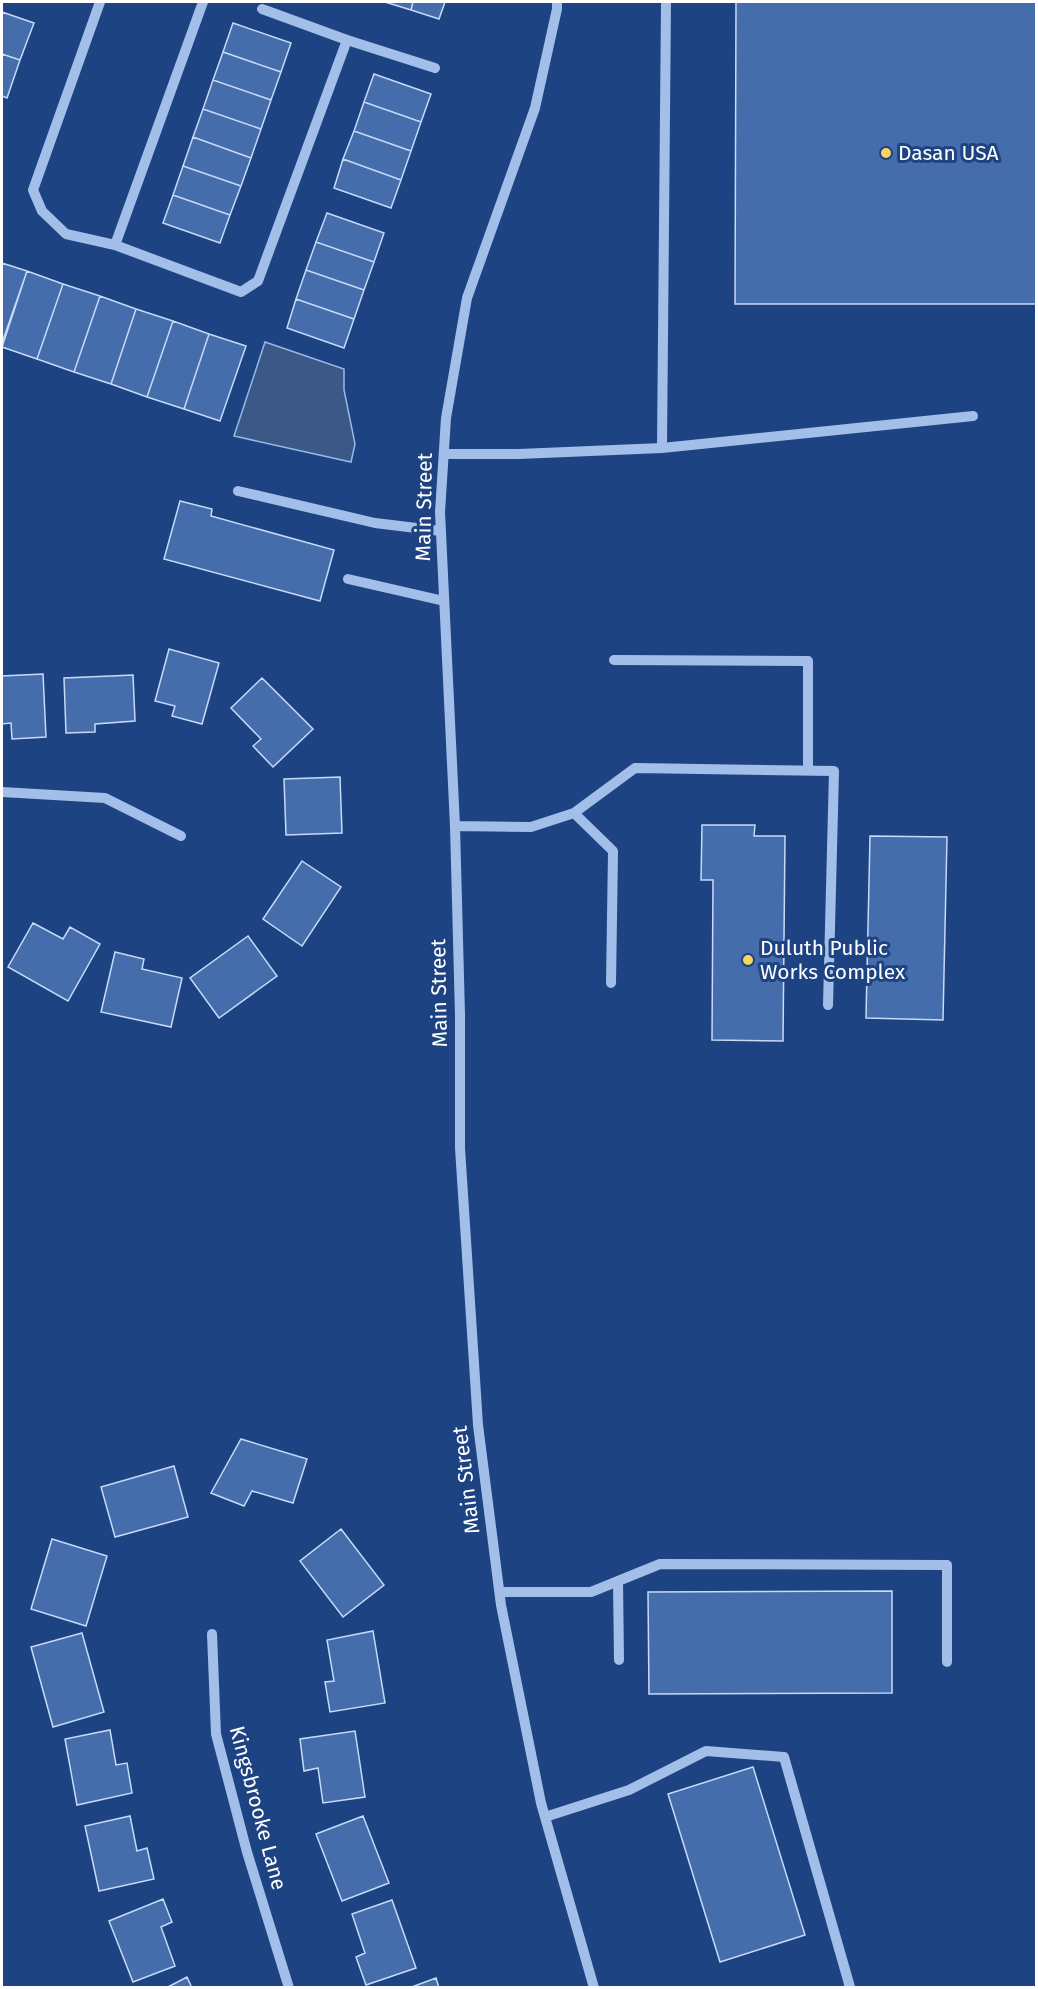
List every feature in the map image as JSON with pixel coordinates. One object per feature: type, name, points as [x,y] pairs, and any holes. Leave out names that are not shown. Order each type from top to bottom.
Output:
[{"type":"street","points":[[100,2],[33,190],[42,211],[66,234],[115,245],[241,292],[258,281],[347,40]]},
{"type":"street","points":[[115,245],[203,2]]},
{"type":"street","name":"Main Street","points":[[557,2],[535,108],[467,298],[446,418],[440,512],[455,826],[460,1148],[478,1425],[500,1592],[545,1817],[594,1988]]},
{"type":"street","points":[[662,448],[666,2]]},
{"type":"street","points":[[262,9],[347,40],[435,68]]},
{"type":"street","points":[[444,454],[519,454],[662,448],[973,416]]},
{"type":"street","points":[[238,491],[375,523],[441,531]]},
{"type":"street","points":[[348,579],[391,587],[444,601]]},
{"type":"street","points":[[614,660],[808,661],[808,770]]},
{"type":"street","points":[[455,826],[531,827],[574,813],[635,768],[834,771],[828,1005]]},
{"type":"street","points":[[2,792],[105,798],[181,836]]},
{"type":"street","points":[[574,813],[613,851],[611,983]]},
{"type":"street","points":[[500,1592],[591,1592],[660,1564],[947,1565],[947,1662]]},
{"type":"street","points":[[618,1581],[619,1660]]},
{"type":"street","name":"Kingsbrooke Lane","points":[[212,1634],[216,1734],[247,1852],[289,1988]]},
{"type":"street","points":[[545,1817],[629,1790],[706,1751],[784,1757],[850,1987],[848,1988]]},
{"type":"water","points":[[265,342],[344,369],[344,390],[355,444],[351,462],[234,436]]},
{"type":"building","points":[[385,2],[413,2],[411,10]]},
{"type":"building","points":[[413,2],[445,2],[439,19],[411,10]]},
{"type":"building","name":"Dasan USA","points":[[736,2],[1036,2],[1036,304],[735,304]]},
{"type":"building","points":[[2,12],[34,23],[20,60],[2,54]]},
{"type":"building","points":[[233,23],[291,43],[281,72],[223,52]]},
{"type":"building","points":[[223,52],[281,72],[271,100],[213,80]]},
{"type":"building","points":[[2,54],[20,60],[7,98],[2,96]]},
{"type":"building","points":[[374,74],[431,94],[421,122],[364,102]]},
{"type":"building","points":[[213,80],[271,100],[261,129],[203,109]]},
{"type":"building","points":[[364,102],[421,122],[411,151],[354,131]]},
{"type":"building","points":[[203,109],[261,129],[251,158],[193,137]]},
{"type":"building","points":[[354,131],[411,151],[401,180],[343,159]]},
{"type":"building","points":[[193,137],[251,158],[241,186],[183,166]]},
{"type":"building","points":[[343,159],[401,180],[391,208],[334,188]]},
{"type":"building","points":[[183,166],[241,186],[230,215],[173,195]]},
{"type":"building","points":[[173,195],[230,215],[220,243],[163,223]]},
{"type":"building","points":[[327,213],[384,233],[374,262],[316,242]]},
{"type":"building","points":[[316,242],[374,262],[364,290],[306,270]]},
{"type":"building","points":[[2,263],[27,271],[2,343]]},
{"type":"building","points":[[306,270],[364,290],[354,319],[296,299]]},
{"type":"building","points":[[27,271],[63,284],[37,359],[2,347]]},
{"type":"building","points":[[63,284],[100,296],[74,372],[37,359]]},
{"type":"building","points":[[100,296],[136,309],[111,384],[74,372]]},
{"type":"building","points":[[296,299],[354,319],[344,348],[287,328]]},
{"type":"building","points":[[136,309],[173,321],[147,397],[111,384]]},
{"type":"building","points":[[173,321],[209,334],[184,409],[147,397]]},
{"type":"building","points":[[209,334],[246,346],[220,421],[184,409]]},
{"type":"building","points":[[180,501],[212,509],[211,516],[334,550],[320,601],[164,559]]},
{"type":"building","points":[[169,649],[219,663],[202,724],[172,716],[175,706],[155,701]]},
{"type":"building","points":[[43,674],[46,737],[12,739],[11,723],[2,724],[2,676]]},
{"type":"building","points":[[133,675],[135,721],[95,724],[95,732],[66,733],[64,678]]},
{"type":"building","points":[[262,678],[313,729],[273,767],[253,746],[261,739],[231,708]]},
{"type":"building","points":[[340,777],[342,833],[286,835],[284,779]]},
{"type":"building","name":"Duluth Public Works Complex","points":[[702,825],[755,825],[754,836],[785,836],[783,1041],[712,1040],[713,880],[701,880]]},
{"type":"building","name":"Duluth Public Works Complex","points":[[870,836],[947,837],[943,1020],[866,1018]]},
{"type":"building","points":[[302,861],[341,887],[302,946],[263,919]]},
{"type":"building","points":[[33,923],[63,939],[70,927],[100,944],[68,1001],[8,967]]},
{"type":"building","points":[[248,936],[277,976],[219,1018],[190,978]]},
{"type":"building","points":[[115,952],[144,959],[142,969],[182,978],[171,1027],[101,1012]]},
{"type":"building","points":[[241,1439],[307,1459],[293,1503],[252,1491],[244,1506],[211,1493]]},
{"type":"building","points":[[174,1466],[188,1517],[115,1537],[101,1487]]},
{"type":"building","points":[[341,1529],[384,1585],[343,1617],[300,1561]]},
{"type":"building","points":[[52,1539],[107,1556],[86,1626],[31,1609]]},
{"type":"building","points":[[892,1591],[892,1693],[649,1694],[648,1592]]},
{"type":"building","points":[[373,1631],[385,1703],[330,1712],[325,1682],[334,1681],[327,1640]]},
{"type":"building","points":[[82,1633],[104,1712],[53,1727],[31,1647]]},
{"type":"building","points":[[110,1730],[116,1765],[127,1763],[132,1793],[77,1805],[65,1739]]},
{"type":"building","points":[[355,1731],[365,1797],[323,1803],[318,1768],[304,1771],[300,1739]]},
{"type":"building","points":[[753,1767],[805,1935],[720,1962],[668,1794]]},
{"type":"building","points":[[130,1816],[137,1851],[147,1848],[154,1879],[99,1891],[85,1826]]},
{"type":"building","points":[[363,1816],[389,1883],[342,1901],[316,1834]]},
{"type":"building","points":[[163,1899],[172,1922],[161,1927],[175,1966],[133,1982],[109,1921]]},
{"type":"building","points":[[392,1900],[416,1968],[366,1985],[356,1957],[365,1953],[352,1914]]},
{"type":"building","points":[[187,1977],[192,1988],[166,1988]]},
{"type":"building","points":[[436,1978],[439,1988],[409,1988]]},
{"type":"place","name":"Dasan USA","points":[[886,153]]},
{"type":"place","name":"Duluth Public Works Complex","points":[[748,960]]}]
